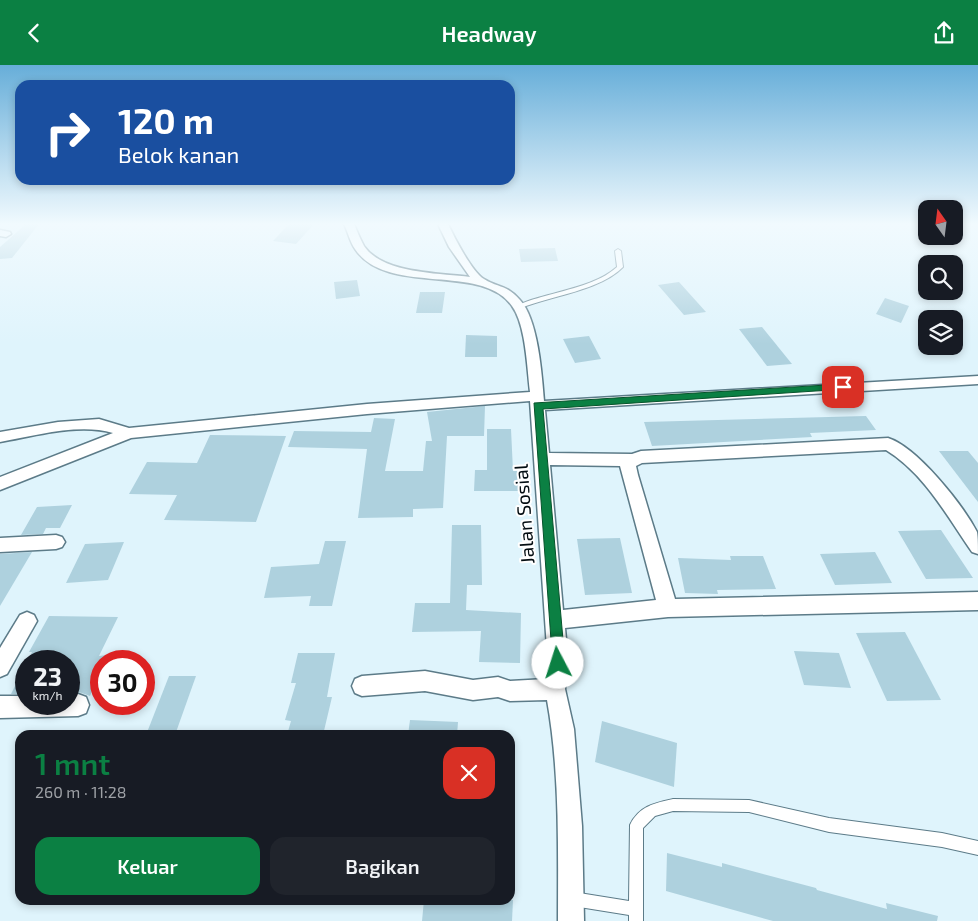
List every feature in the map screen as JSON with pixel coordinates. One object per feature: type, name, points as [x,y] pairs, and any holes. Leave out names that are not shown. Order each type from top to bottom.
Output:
[{"type":"street","points":[[382,264],[392,269],[480,283],[502,291],[517,302],[519,307]]},
{"type":"street","points":[[466,264],[480,283]]},
{"type":"street","name":"Jalan Sosial","points":[[519,307],[528,340],[537,401],[558,663],[555,689],[564,729],[570,826],[571,921]]},
{"type":"street","points":[[0,484],[129,433],[357,409],[978,380]]},
{"type":"street","points":[[0,437],[58,427],[99,424],[129,433]]},
{"type":"street","points":[[541,459],[632,460],[651,456],[888,444],[904,454],[920,470],[978,547]]},
{"type":"street","points":[[632,460],[628,465],[630,475],[668,609]]},
{"type":"street","points":[[0,545],[56,542]]},
{"type":"street","points":[[554,620],[668,609],[978,601]]},
{"type":"street","points":[[0,667],[27,621]]},
{"type":"street","points":[[362,686],[425,681],[455,685],[473,690],[498,687],[510,691],[555,689]]},
{"type":"street","points":[[0,707],[15,707]]},
{"type":"lane","points":[[519,307],[533,300],[565,292],[611,275],[620,267],[620,264]]},
{"type":"lane","points":[[571,899],[636,915],[637,825],[651,810],[673,805],[749,806],[829,825],[942,840],[978,848]]},
{"type":"building","points":[[357,280],[360,296],[336,299],[334,282]]},
{"type":"building","points":[[679,282],[706,312],[684,315],[658,285]]},
{"type":"building","points":[[420,292],[445,292],[442,313],[416,313]]},
{"type":"building","points":[[885,298],[909,306],[901,323],[876,314]]},
{"type":"building","points":[[762,327],[792,364],[767,366],[739,329]]},
{"type":"building","points":[[466,335],[497,336],[497,357],[465,357]]},
{"type":"building","points":[[589,336],[601,359],[575,363],[563,339]]},
{"type":"building","points":[[485,406],[484,436],[447,436],[443,508],[413,509],[413,517],[358,518],[367,449],[288,447],[294,431],[371,432],[374,418],[395,419],[385,471],[423,471],[426,441],[432,441],[427,412]]},
{"type":"building","points":[[866,416],[876,430],[810,433],[812,437],[652,446],[644,422]]},
{"type":"building","points":[[487,429],[511,429],[513,471],[519,471],[520,491],[474,491],[475,470],[487,470]]},
{"type":"building","points":[[210,435],[286,436],[256,522],[164,520],[177,495],[129,494],[147,462],[197,463]]},
{"type":"building","points":[[939,451],[968,451],[978,463],[978,502]]},
{"type":"building","points":[[72,505],[60,528],[46,528],[43,534],[21,535],[37,507]]},
{"type":"building","points":[[452,525],[481,525],[482,585],[467,585],[466,610],[521,613],[520,663],[479,662],[481,631],[412,632],[415,603],[450,603]]},
{"type":"building","points":[[941,530],[973,578],[926,579],[898,531]]},
{"type":"building","points":[[620,538],[632,593],[585,595],[577,539]]},
{"type":"building","points":[[325,541],[346,541],[332,606],[309,606],[311,596],[264,598],[271,567],[319,564]]},
{"type":"building","points":[[124,542],[108,580],[66,583],[85,544]]},
{"type":"building","points":[[32,552],[0,606],[0,554]]},
{"type":"building","points":[[875,552],[892,583],[835,585],[820,554]]},
{"type":"building","points":[[730,556],[763,556],[776,589],[717,590],[718,594],[685,593],[678,558],[731,560]]},
{"type":"building","points":[[49,616],[118,617],[102,650],[90,650],[90,696],[80,692],[80,650],[30,650]]},
{"type":"building","points":[[905,632],[941,700],[887,701],[856,633]]},
{"type":"building","points":[[794,651],[839,653],[851,688],[804,685]]},
{"type":"building","points":[[298,653],[335,653],[327,697],[332,697],[324,730],[288,730],[291,721],[285,720],[296,683],[291,683]]},
{"type":"building","points":[[169,676],[196,676],[177,730],[148,730]]},
{"type":"building","points":[[15,686],[15,694],[11,694]]},
{"type":"building","points":[[410,720],[458,722],[457,730],[409,730]]},
{"type":"building","points":[[602,721],[677,743],[674,787],[595,762]]},
{"type":"building","points":[[667,853],[722,867],[722,863],[887,909],[886,903],[938,916],[937,921],[773,921],[666,891]]},
{"type":"building","points":[[424,905],[513,905],[512,921],[422,921]]},
{"type":"route","points":[[558,663],[537,405],[843,387]]}]
